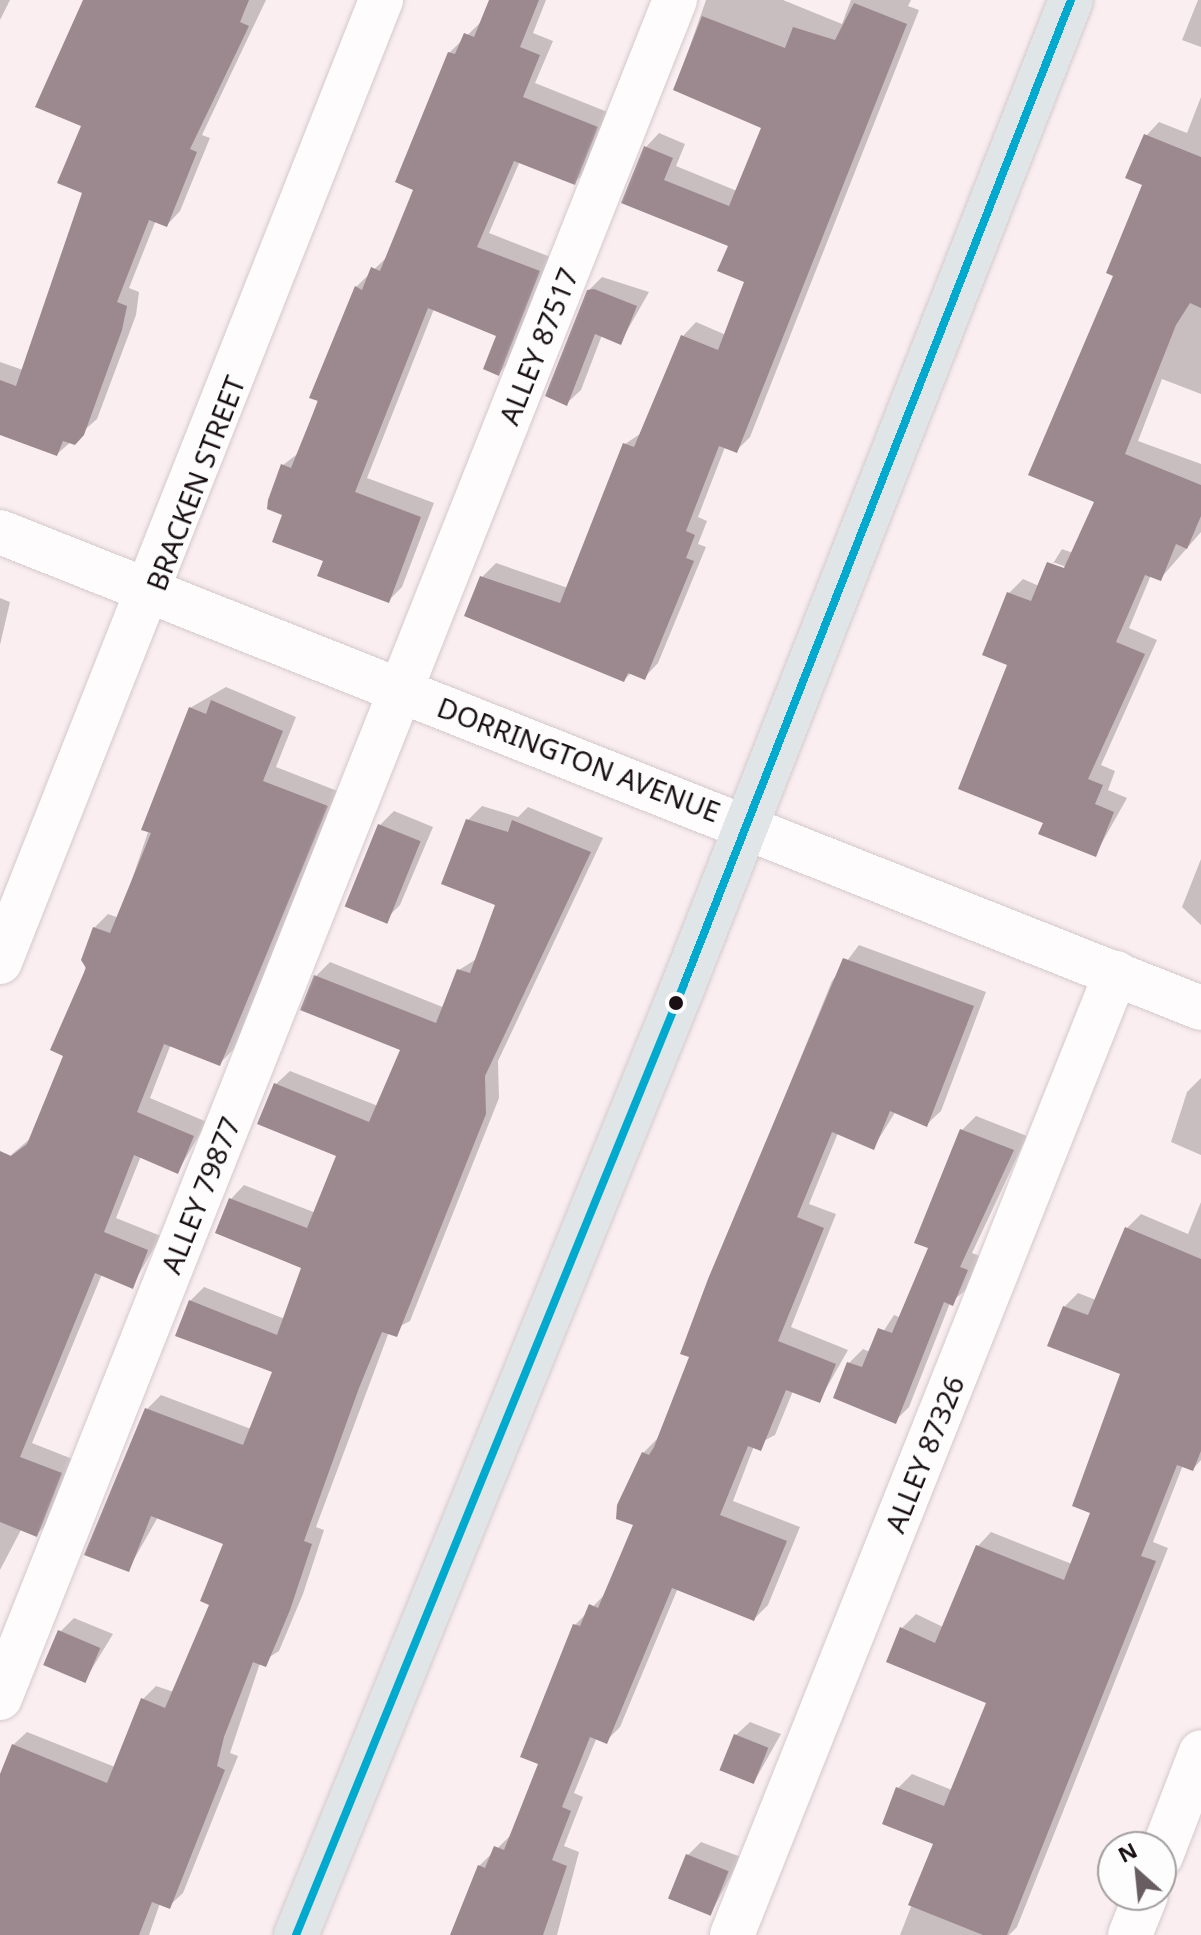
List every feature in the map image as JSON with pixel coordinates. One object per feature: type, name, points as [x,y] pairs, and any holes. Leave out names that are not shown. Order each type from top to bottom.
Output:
[{"type":"main road","points":[[296,1935],[745,822],[1071,0]]},
{"type":"street","name":"BRACKEN STREET","points":[[0,962],[154,589],[381,0]]},
{"type":"street","name":"ALLEY 87517","points":[[400,692],[675,0]]},
{"type":"street","name":"DORRINGTON AVENUE","points":[[0,532],[154,589],[400,692],[745,822],[1201,1008]]},
{"type":"street","name":"ALLEY 79877","points":[[0,1698],[400,692]]},
{"type":"street","name":"ALLEY 87326","points":[[732,1935],[1116,973]]},
{"type":"street","points":[[1171,1831],[1201,1752]]},
{"type":"street","points":[[1130,1935],[1140,1911]]},
{"type":"building","points":[[83,0],[249,0],[240,22],[249,26],[190,149],[197,152],[167,227],[149,220],[117,302],[127,306],[122,330],[84,435],[75,445],[63,441],[57,456],[0,435],[0,380],[16,386],[82,193],[57,183],[81,126],[35,107]]},
{"type":"building","points":[[489,0],[539,0],[520,47],[540,55],[523,97],[598,127],[575,185],[514,161],[477,247],[540,271],[499,376],[483,369],[496,336],[428,308],[355,492],[421,517],[389,603],[317,576],[323,561],[272,542],[282,515],[267,509],[268,500],[281,464],[291,468],[318,401],[309,398],[355,286],[362,290],[371,267],[380,271],[413,190],[395,182],[448,52],[455,54],[464,33],[474,37]]},
{"type":"building","points":[[854,3],[907,24],[737,453],[719,446],[686,531],[695,535],[686,558],[694,561],[645,680],[628,673],[624,682],[464,616],[480,576],[560,603],[623,443],[634,447],[681,335],[718,350],[744,282],[717,271],[728,246],[621,203],[644,146],[673,158],[664,180],[729,206],[761,128],[673,90],[702,16],[785,48],[793,27],[835,40]]},
{"type":"building","points":[[1144,134],[1201,157],[1201,308],[1190,303],[1176,325],[1125,454],[1201,485],[1201,516],[1187,549],[1176,544],[1161,581],[1145,575],[1116,642],[1145,654],[1088,779],[1103,785],[1095,804],[1114,812],[1096,857],[1038,834],[1043,823],[958,789],[1007,665],[982,655],[1007,592],[1031,601],[1047,562],[1064,568],[1094,502],[1028,475],[1113,276],[1106,273],[1142,185],[1125,178]]},
{"type":"building","points":[[594,289],[637,306],[621,345],[595,334],[567,406],[545,396],[587,290]]},
{"type":"building","points":[[211,700],[283,731],[263,781],[328,806],[220,1066],[164,1044],[137,1112],[194,1136],[178,1174],[134,1155],[104,1232],[148,1250],[133,1289],[95,1273],[20,1457],[62,1473],[37,1537],[0,1522],[0,1151],[11,1156],[27,1144],[63,1056],[50,1050],[86,968],[81,960],[93,927],[110,933],[151,833],[141,830],[189,707],[206,714]]},
{"type":"building","points":[[466,819],[508,832],[512,820],[591,852],[485,1076],[486,1114],[397,1337],[382,1332],[359,1388],[304,1541],[312,1544],[290,1610],[266,1667],[253,1662],[224,1737],[217,1766],[225,1770],[170,1909],[152,1902],[139,1935],[0,1935],[0,1774],[12,1744],[107,1783],[141,1698],[165,1708],[209,1605],[200,1601],[223,1544],[151,1516],[129,1572],[84,1555],[145,1408],[243,1445],[272,1372],[175,1336],[189,1300],[277,1335],[301,1268],[215,1233],[229,1198],[307,1228],[336,1156],[257,1124],[274,1083],[369,1122],[400,1050],[300,1010],[314,975],[436,1023],[457,969],[470,973],[495,905],[441,884]]},
{"type":"building","points":[[378,824],[421,841],[387,924],[345,907]]},
{"type":"building","points":[[843,958],[974,1006],[927,1127],[890,1111],[874,1150],[832,1132],[797,1217],[824,1228],[778,1341],[836,1364],[820,1403],[786,1390],[761,1451],[748,1446],[720,1515],[787,1541],[754,1621],[672,1588],[607,1744],[590,1737],[562,1807],[571,1811],[552,1860],[567,1866],[543,1935],[450,1935],[478,1865],[485,1868],[494,1846],[504,1850],[538,1764],[520,1757],[573,1624],[580,1626],[589,1604],[598,1608],[633,1525],[616,1519],[617,1505],[642,1452],[649,1455],[654,1447],[689,1357],[680,1354],[708,1279]]},
{"type":"building","points":[[960,1129],[1014,1150],[960,1267],[968,1270],[953,1306],[944,1302],[896,1424],[833,1398],[847,1362],[862,1367],[878,1328],[892,1333],[928,1248],[914,1243]]},
{"type":"building","points":[[1125,1227],[1201,1259],[1201,1451],[1193,1471],[1177,1465],[1141,1556],[1156,1561],[1007,1935],[983,1935],[908,1905],[933,1844],[882,1824],[896,1787],[944,1806],[986,1703],[886,1662],[900,1627],[935,1643],[976,1545],[1064,1580],[1090,1513],[1072,1506],[1120,1374],[1047,1346],[1063,1306],[1088,1315]]},
{"type":"building","points":[[58,1630],[100,1648],[85,1683],[43,1665]]},
{"type":"building","points":[[734,1734],[768,1748],[754,1784],[719,1770]]},
{"type":"building","points":[[686,1854],[729,1871],[711,1916],[668,1899]]},
{"type":"transit line","points":[[296,1935],[684,984],[1071,0]]}]
